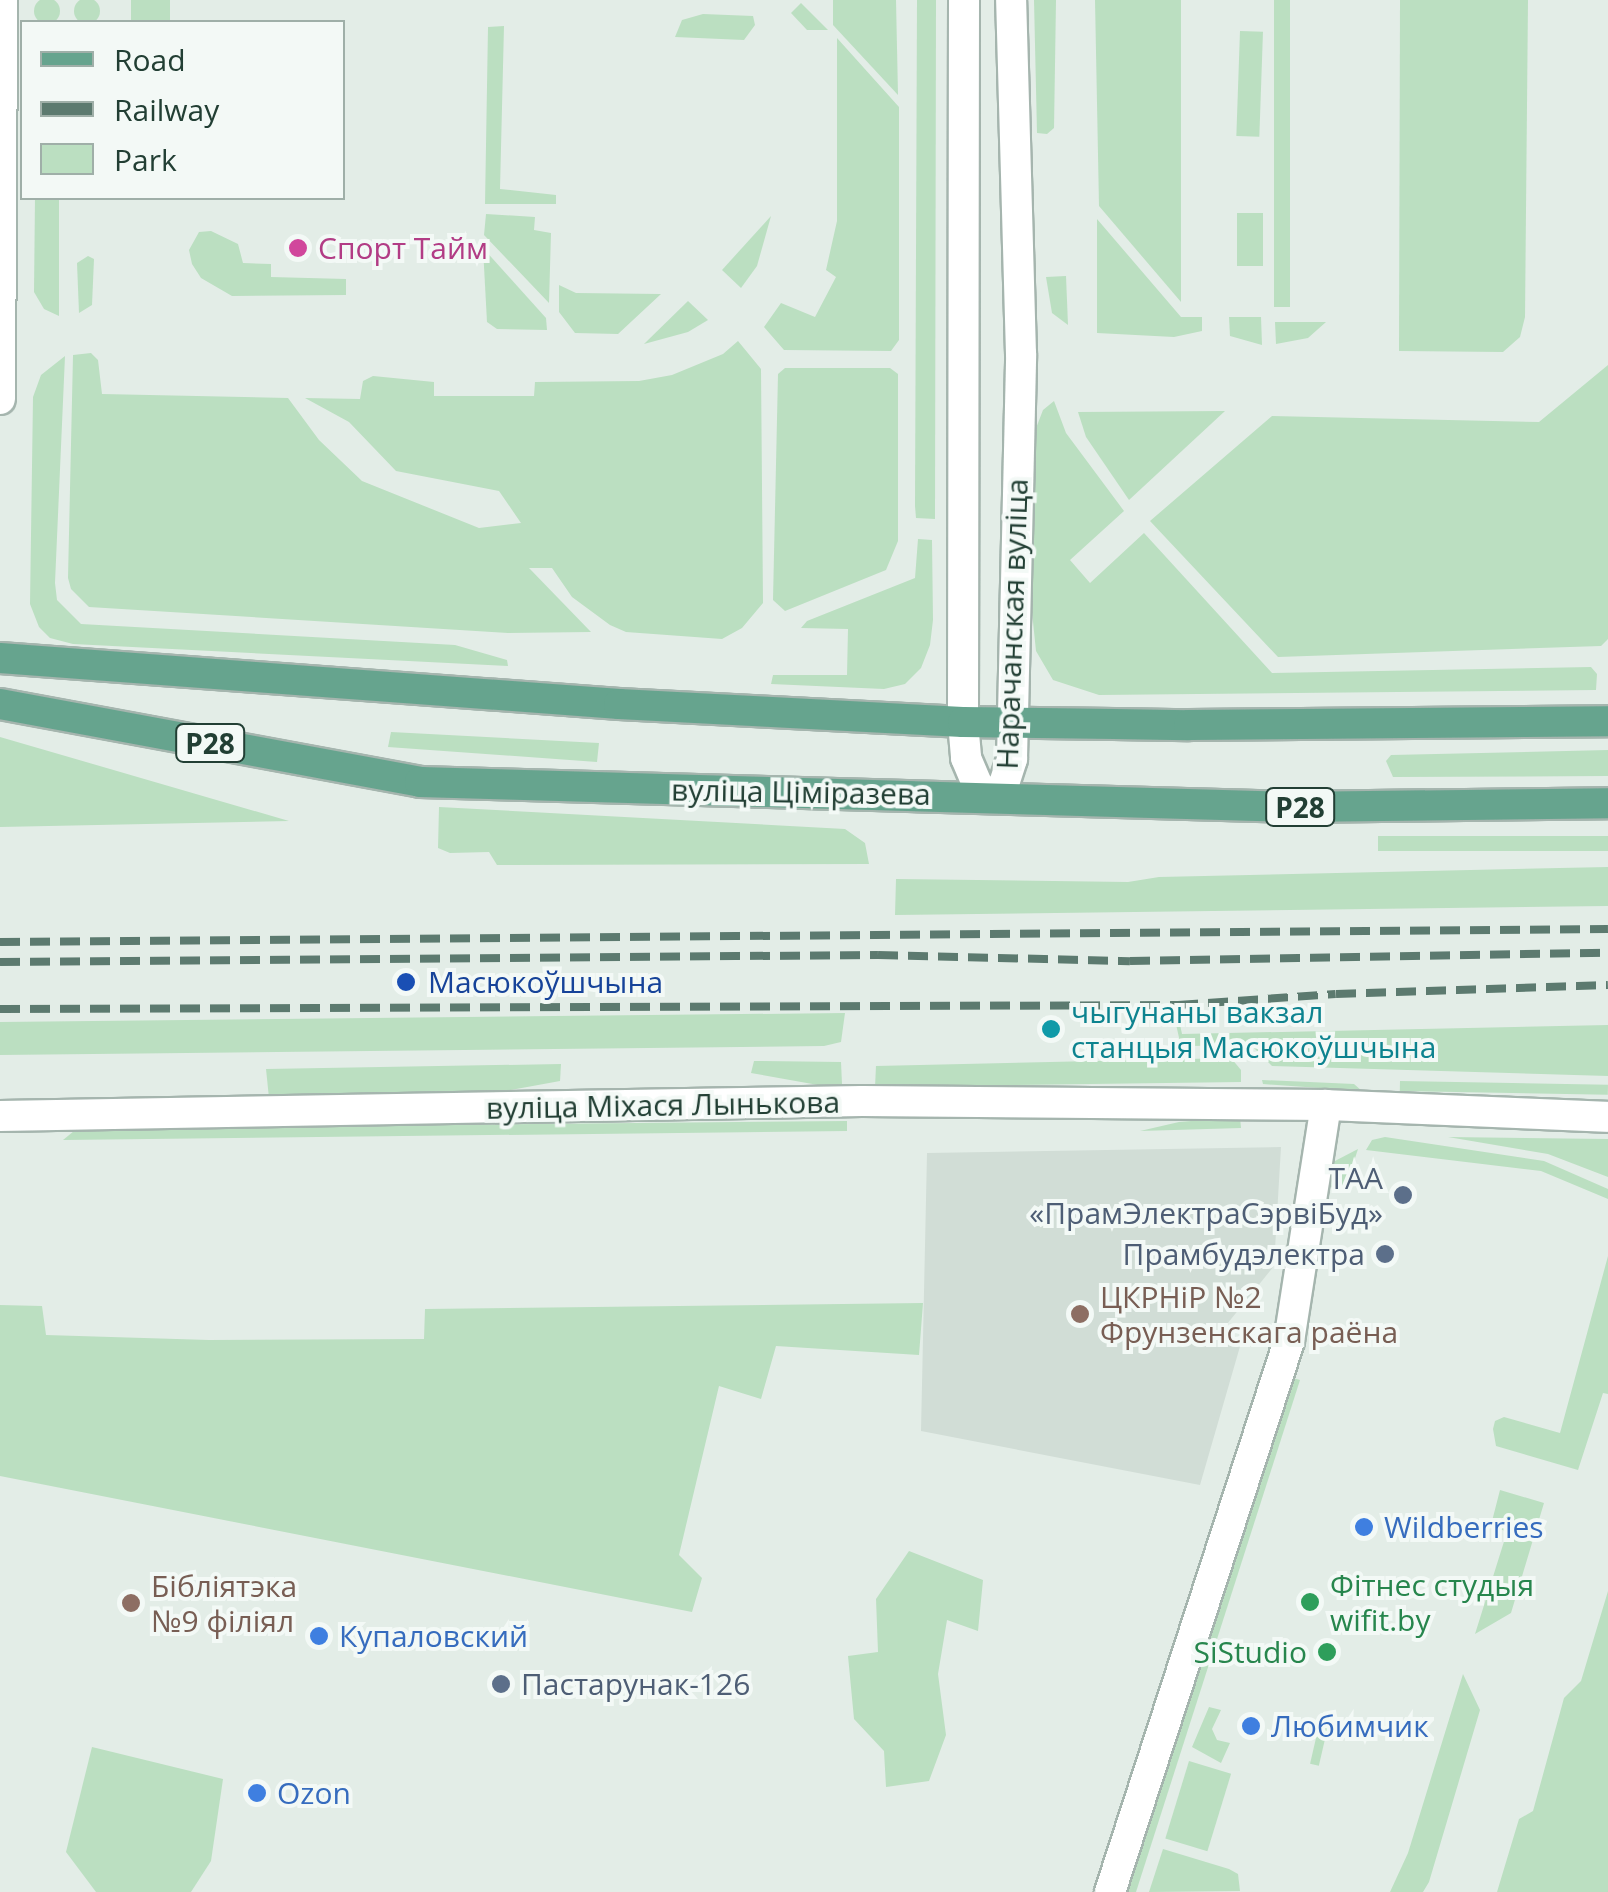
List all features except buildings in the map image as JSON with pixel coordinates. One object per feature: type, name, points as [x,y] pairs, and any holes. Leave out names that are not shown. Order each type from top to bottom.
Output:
[{"type":"main road","name":"Р28","points":[[0,658],[619,704],[963,722],[1608,720]]},
{"type":"main road","name":"вуліца Ціміразева","points":[[0,704],[420,782],[992,796],[1293,808],[1608,803]]},
{"type":"street","points":[[0,398],[2,0]]},
{"type":"street","name":"Нарачанская вуліца","points":[[964,0],[963,722],[966,758],[978,786],[992,796],[1002,790],[1008,778],[1012,722],[1021,354],[1011,0]]},
{"type":"street","name":"вуліца Міхася Лынькова","points":[[0,1116],[862,1101],[1326,1105],[1608,1117]]},
{"type":"street","points":[[1110,1892],[1289,1341],[1326,1105]]},
{"type":"shaded area","name":"ЦКРНіР №2 Фрунзенскага раёна","points":[[1281,1147],[1274,1266],[1223,1329],[1241,1343],[1200,1485],[921,1431],[927,1153]]},
{"type":"green space","points":[[42,-1],[52,-1],[59,6],[56,20],[38,20],[35,16],[35,6]]},
{"type":"green space","points":[[82,-1],[92,-1],[99,6],[96,20],[78,20],[75,16],[75,6]]},
{"type":"green space","points":[[131,0],[170,0],[170,20],[131,20]]},
{"type":"green space","points":[[833,0],[896,0],[898,95],[833,25]]},
{"type":"green space","points":[[917,0],[936,0],[935,519],[916,518],[915,506]]},
{"type":"green space","points":[[1034,0],[1056,0],[1054,128],[1047,134],[1037,133]]},
{"type":"green space","points":[[1095,0],[1181,0],[1181,302],[1099,206]]},
{"type":"green space","points":[[1274,0],[1290,0],[1290,307],[1274,307]]},
{"type":"green space","points":[[1400,0],[1528,0],[1525,317],[1520,337],[1503,352],[1399,351]]},
{"type":"green space","points":[[801,3],[828,30],[807,30],[791,13]]},
{"type":"green space","points":[[703,14],[753,16],[755,25],[744,40],[675,37],[682,20]]},
{"type":"green space","points":[[504,26],[500,189],[556,195],[556,204],[485,204],[488,27]]},
{"type":"green space","points":[[1240,31],[1263,32],[1259,137],[1236,136]]},
{"type":"green space","points":[[837,38],[899,107],[899,340],[891,351],[784,350],[764,327],[781,303],[815,317],[836,277],[826,270],[837,221]]},
{"type":"green space","points":[[35,200],[59,200],[59,316],[44,309],[34,292]]},
{"type":"green space","points":[[1237,213],[1263,213],[1263,266],[1237,266]]},
{"type":"green space","points":[[486,214],[535,217],[534,230],[551,233],[549,303],[484,235]]},
{"type":"green space","points":[[771,216],[757,266],[741,288],[722,270]]},
{"type":"green space","points":[[1097,219],[1181,317],[1202,317],[1202,331],[1174,337],[1097,333]]},
{"type":"green space","points":[[211,231],[238,244],[243,263],[271,264],[271,277],[346,279],[346,295],[232,296],[201,278],[192,264],[189,250],[199,232]]},
{"type":"green space","points":[[483,248],[546,318],[547,330],[497,329],[487,322]]},
{"type":"green space","points":[[88,256],[94,259],[92,305],[79,313],[77,263]]},
{"type":"green space","points":[[1066,276],[1068,325],[1052,313],[1046,277]]},
{"type":"green space","points":[[559,285],[576,293],[661,294],[618,334],[575,333],[559,312]]},
{"type":"green space","points":[[688,301],[708,320],[688,332],[644,344]]},
{"type":"green space","points":[[1229,317],[1261,317],[1262,345],[1230,336]]},
{"type":"green space","points":[[1275,322],[1326,322],[1308,338],[1276,344]]},
{"type":"green space","points":[[738,341],[761,369],[763,603],[742,628],[722,639],[626,632],[572,597],[552,568],[529,568],[591,632],[508,633],[89,607],[71,589],[68,578],[73,355],[91,353],[98,360],[102,394],[288,398],[319,440],[362,481],[479,528],[521,523],[499,491],[396,471],[349,422],[305,398],[360,399],[363,381],[373,376],[434,382],[434,396],[534,396],[535,382],[639,381],[672,375],[723,354]]},
{"type":"green space","points":[[65,356],[55,583],[57,600],[81,624],[455,645],[507,660],[508,666],[73,644],[50,638],[39,627],[30,604],[33,397],[41,375]]},
{"type":"green space","points":[[1608,365],[1608,639],[1601,646],[1278,657],[1150,521],[1272,416],[1539,422]]},
{"type":"green space","points":[[785,368],[890,368],[898,374],[898,541],[886,570],[785,611],[773,600],[778,374]]},
{"type":"green space","points":[[1054,401],[1066,433],[1124,511],[1070,560],[1090,583],[1144,533],[1272,673],[1591,667],[1597,674],[1596,690],[1099,695],[1053,680],[1036,651],[1032,612],[1033,436],[1043,410]]},
{"type":"green space","points":[[1225,411],[1129,500],[1086,437],[1078,412]]},
{"type":"green space","points":[[918,539],[932,540],[933,620],[930,645],[921,668],[905,684],[884,689],[771,684],[773,675],[847,675],[848,629],[801,628],[807,621],[915,578]]},
{"type":"green space","points":[[391,732],[599,743],[597,762],[388,747]]},
{"type":"green space","points":[[0,737],[289,821],[0,827]]},
{"type":"green space","points":[[1608,750],[1608,776],[1393,777],[1386,761],[1391,755]]},
{"type":"green space","points":[[439,807],[845,829],[865,843],[869,864],[497,865],[489,852],[450,853],[438,848]]},
{"type":"green space","points":[[1378,836],[1608,836],[1608,851],[1378,851]]},
{"type":"green space","points":[[1608,867],[1608,906],[895,915],[896,879],[1128,882],[1159,877]]},
{"type":"green space","points":[[1177,1010],[1182,1034],[1608,1025],[1608,1076],[1272,1066],[1251,1045],[1190,1046],[1180,1042],[1173,1011]]},
{"type":"green space","points":[[845,1013],[841,1042],[824,1046],[0,1055],[0,1022]]},
{"type":"green space","points":[[1231,1058],[1241,1070],[1241,1082],[875,1087],[876,1066]]},
{"type":"green space","points":[[754,1061],[841,1062],[842,1084],[818,1085],[751,1073]]},
{"type":"green space","points":[[561,1064],[560,1081],[495,1093],[269,1098],[266,1069]]},
{"type":"green space","points":[[1262,1080],[1354,1084],[1362,1091],[1263,1084]]},
{"type":"green space","points":[[1400,1081],[1608,1085],[1608,1095],[1400,1091]]},
{"type":"green space","points":[[1240,1117],[1241,1128],[1140,1131],[1179,1122]]},
{"type":"green space","points":[[847,1121],[847,1131],[63,1140],[74,1131],[107,1128]]},
{"type":"green space","points":[[1385,1137],[1544,1161],[1608,1189],[1608,1199],[1541,1171],[1366,1150],[1372,1140]]},
{"type":"green space","points":[[1448,1137],[1608,1139],[1608,1177],[1548,1154]]},
{"type":"green space","points":[[1358,1149],[1345,1189],[1321,1186],[1333,1162]]},
{"type":"green space","points":[[1608,1256],[1608,1394],[1603,1393],[1578,1470],[1496,1446],[1495,1421],[1504,1417],[1560,1433]]},
{"type":"green space","points":[[923,1303],[919,1355],[776,1346],[761,1399],[719,1386],[679,1555],[702,1578],[692,1612],[0,1476],[0,1305],[42,1306],[46,1335],[209,1340],[424,1339],[425,1309]]},
{"type":"green space","points":[[1293,1378],[1300,1380],[1136,1892],[1127,1892]]},
{"type":"green space","points":[[1500,1490],[1544,1503],[1511,1613],[1475,1634],[1507,1532],[1491,1525]]},
{"type":"green space","points":[[909,1551],[983,1580],[978,1631],[947,1620],[938,1674],[946,1735],[929,1781],[886,1787],[884,1751],[854,1719],[848,1656],[878,1652],[876,1599]]},
{"type":"green space","points":[[1608,1591],[1608,1892],[1497,1892],[1519,1819],[1533,1811],[1564,1698],[1581,1681]]},
{"type":"green space","points":[[1463,1674],[1480,1710],[1429,1882],[1423,1892],[1390,1892],[1408,1853]]},
{"type":"green space","points":[[1209,1707],[1221,1710],[1212,1729],[1217,1740],[1230,1743],[1221,1763],[1192,1747]]},
{"type":"green space","points":[[1322,1712],[1331,1714],[1319,1766],[1310,1764]]},
{"type":"green space","points":[[92,1747],[223,1779],[211,1861],[191,1892],[96,1892],[66,1852]]},
{"type":"green space","points":[[1189,1761],[1231,1774],[1207,1851],[1165,1838]]},
{"type":"green space","points":[[1163,1849],[1229,1869],[1238,1874],[1240,1891],[1149,1892]]},
{"type":"railway","points":[[0,942],[1608,929]]},
{"type":"railway","points":[[0,962],[878,955],[1130,961],[1608,953]]},
{"type":"railway","points":[[0,1009],[1178,1005],[1336,994],[1608,985]]},
{"type":"place","name":"Спорт Тайм","points":[[298,248]]},
{"type":"place","name":"Масюкоўшчына","points":[[406,982]]},
{"type":"place","name":"чыгунаны вакзал станцыя Масюкоўшчына","points":[[1051,1029]]},
{"type":"place","name":"ТАА «ПрамЭлектраСэрвіБуд»","points":[[1403,1195]]},
{"type":"place","name":"Прамбудэлектра","points":[[1385,1254]]},
{"type":"place","name":"ЦКРНіР №2 Фрунзенскага раёна","points":[[1080,1314]]},
{"type":"place","name":"Wildberries","points":[[1364,1527]]},
{"type":"place","name":"Фітнес студыя wifit.by","points":[[1310,1602]]},
{"type":"place","name":"Бібліятэка №9 філіял","points":[[131,1603]]},
{"type":"place","name":"Купаловский","points":[[319,1636]]},
{"type":"place","name":"SiStudio","points":[[1327,1652]]},
{"type":"place","name":"Пастарунак-126","points":[[501,1684]]},
{"type":"place","name":"Любимчик","points":[[1251,1726]]},
{"type":"place","name":"Ozon","points":[[257,1793]]}]
